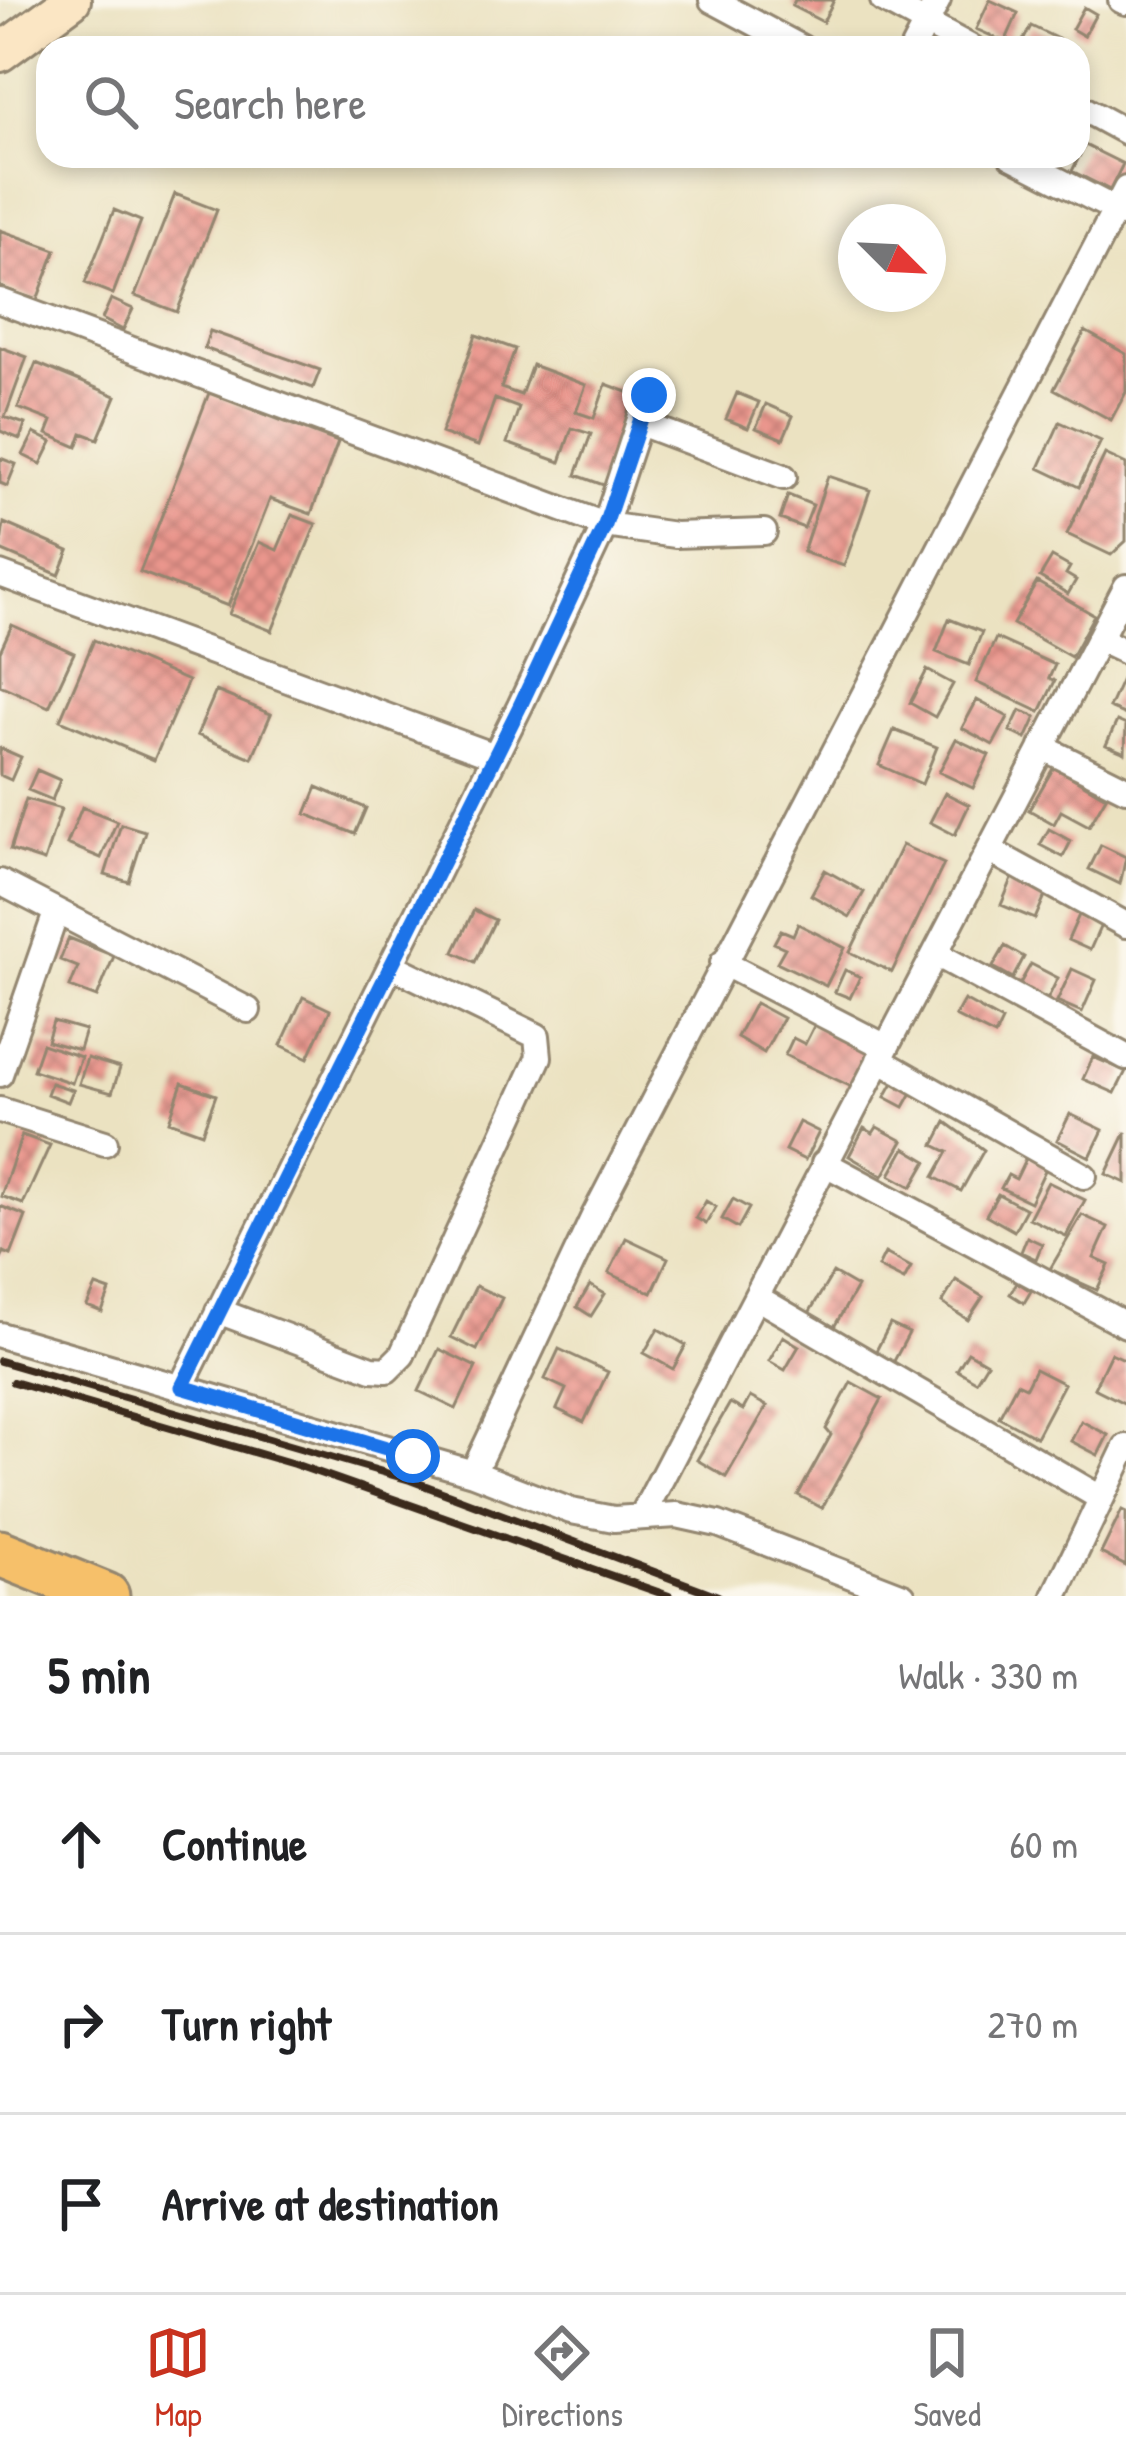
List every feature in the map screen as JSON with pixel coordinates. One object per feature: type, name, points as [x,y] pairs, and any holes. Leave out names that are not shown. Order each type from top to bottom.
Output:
[{"type":"highway","points":[[0,1553],[106,1596]]},
{"type":"street","points":[[5,42],[72,0]]},
{"type":"street","points":[[712,0],[780,36]]},
{"type":"street","points":[[883,0],[932,12],[958,36]]},
{"type":"street","points":[[1090,112],[1126,132]]},
{"type":"street","points":[[473,1473],[594,1216],[723,963],[1122,204],[1039,168]]},
{"type":"street","points":[[0,301],[605,525],[675,536],[764,532]]},
{"type":"street","points":[[182,1387],[496,756],[605,525],[649,395]]},
{"type":"street","points":[[640,423],[784,477]]},
{"type":"street","points":[[0,574],[496,756]]},
{"type":"street","points":[[643,1514],[1126,587]]},
{"type":"street","points":[[1099,639],[1126,652]]},
{"type":"street","points":[[1042,747],[1126,789]]},
{"type":"street","points":[[988,850],[1126,925]]},
{"type":"street","points":[[0,882],[248,1010]]},
{"type":"street","points":[[0,1074],[56,913]]},
{"type":"street","points":[[936,954],[1126,1057]]},
{"type":"street","points":[[723,963],[1084,1176]]},
{"type":"street","points":[[218,1311],[373,1369],[387,1370],[402,1354],[539,1057],[540,1043],[537,1036],[391,965]]},
{"type":"street","points":[[0,1110],[105,1143]]},
{"type":"street","points":[[824,1163],[1126,1325]]},
{"type":"street","points":[[756,1297],[1099,1497]]},
{"type":"street","points":[[0,1335],[473,1473],[572,1511],[614,1519],[643,1514],[718,1524],[903,1596]]},
{"type":"street","points":[[1055,1596],[1126,1447]]},
{"type":"building","points":[[795,0],[834,0],[823,22],[792,6]]},
{"type":"building","points":[[990,0],[1018,13],[1008,36],[976,29]]},
{"type":"building","points":[[1084,7],[1096,14],[1084,36],[1072,29]]},
{"type":"building","points":[[1031,26],[1052,36],[1026,36]]},
{"type":"building","points":[[1090,148],[1123,164],[1110,190],[1072,171],[1090,168]]},
{"type":"building","points":[[175,194],[217,210],[177,312],[135,296]]},
{"type":"building","points":[[114,210],[141,221],[113,294],[85,283]]},
{"type":"building","points":[[0,230],[56,250],[37,300],[0,287]]},
{"type":"building","points":[[111,299],[133,309],[123,330],[102,319]]},
{"type":"building","points":[[210,331],[320,370],[313,388],[204,348]]},
{"type":"building","points":[[1085,331],[1126,354],[1126,392],[1111,420],[1054,389]]},
{"type":"building","points":[[476,335],[515,349],[501,388],[521,395],[532,365],[586,385],[576,412],[594,418],[606,384],[641,397],[609,487],[576,475],[591,434],[572,428],[560,462],[507,443],[519,408],[495,399],[478,446],[441,433]]},
{"type":"building","points":[[0,347],[27,357],[5,417],[25,424],[20,439],[0,431]]},
{"type":"building","points":[[36,363],[116,396],[98,439],[82,433],[77,447],[47,434],[52,421],[18,408]]},
{"type":"building","points":[[209,393],[338,442],[311,514],[270,499],[228,606],[140,572]]},
{"type":"building","points":[[737,393],[759,402],[748,428],[726,419]]},
{"type":"building","points":[[766,404],[793,416],[783,439],[756,428]]},
{"type":"building","points":[[1060,422],[1101,441],[1079,487],[1039,468]]},
{"type":"building","points":[[34,433],[52,442],[41,464],[23,455]]},
{"type":"building","points":[[1105,454],[1126,464],[1126,541],[1111,555],[1067,534]]},
{"type":"building","points":[[0,458],[16,464],[7,486],[0,483]]},
{"type":"building","points":[[828,476],[870,490],[844,566],[803,552]]},
{"type":"building","points":[[788,495],[813,505],[804,528],[780,519]]},
{"type":"building","points":[[292,515],[316,524],[272,631],[229,614],[259,542],[277,550]]},
{"type":"building","points":[[4,523],[69,551],[59,575],[0,550]]},
{"type":"building","points":[[1052,557],[1070,567],[1066,574],[1076,580],[1068,594],[1040,577]]},
{"type":"building","points":[[1037,582],[1094,615],[1071,657],[1013,624]]},
{"type":"building","points":[[949,619],[982,632],[969,665],[936,652]]},
{"type":"building","points":[[12,625],[74,653],[49,707],[0,685],[0,651]]},
{"type":"building","points":[[996,638],[1055,665],[1049,678],[1055,681],[1040,712],[976,682]]},
{"type":"building","points":[[94,640],[188,681],[154,760],[60,720]]},
{"type":"building","points":[[927,670],[953,684],[935,717],[910,703]]},
{"type":"building","points":[[1126,670],[1126,715],[1109,708]]},
{"type":"building","points":[[216,691],[271,714],[252,758],[197,735]]},
{"type":"building","points":[[977,700],[1008,717],[993,745],[962,728]]},
{"type":"building","points":[[1020,710],[1036,717],[1026,739],[1010,731]]},
{"type":"building","points":[[1117,721],[1126,725],[1125,753],[1106,745]]},
{"type":"building","points":[[894,730],[937,747],[922,784],[879,765]]},
{"type":"building","points":[[956,739],[989,755],[973,788],[939,772]]},
{"type":"building","points":[[0,748],[21,757],[11,780],[0,775]]},
{"type":"building","points":[[1054,767],[1106,797],[1089,826],[1061,811],[1054,824],[1029,810]]},
{"type":"building","points":[[37,770],[60,780],[52,800],[28,790]]},
{"type":"building","points":[[317,787],[366,808],[355,834],[306,814]]},
{"type":"building","points":[[945,793],[969,805],[955,835],[930,822]]},
{"type":"building","points":[[26,799],[61,809],[44,861],[10,850]]},
{"type":"building","points":[[82,807],[117,821],[101,858],[67,844]]},
{"type":"building","points":[[121,824],[145,831],[129,882],[105,875]]},
{"type":"building","points":[[1049,829],[1071,841],[1063,857],[1040,845]]},
{"type":"building","points":[[902,845],[944,864],[892,972],[850,952]]},
{"type":"building","points":[[1101,845],[1126,857],[1120,884],[1089,869]]},
{"type":"building","points":[[825,870],[864,892],[850,917],[811,895]]},
{"type":"building","points":[[1013,877],[1047,891],[1035,919],[1001,905]]},
{"type":"building","points":[[474,910],[495,920],[475,962],[454,952]]},
{"type":"building","points":[[1079,915],[1101,925],[1090,950],[1068,940]]},
{"type":"building","points":[[798,924],[845,948],[826,986],[777,962],[785,948],[774,943],[781,930],[793,935]]},
{"type":"building","points":[[69,938],[114,956],[97,997],[70,987],[78,967],[60,960]]},
{"type":"building","points":[[1005,946],[1024,957],[1013,978],[993,967]]},
{"type":"building","points":[[1031,964],[1058,978],[1046,1002],[1018,987]]},
{"type":"building","points":[[1072,969],[1096,980],[1082,1012],[1057,1001]]},
{"type":"building","points":[[845,970],[860,977],[850,998],[835,992]]},
{"type":"building","points":[[303,997],[330,1010],[308,1058],[281,1045]]},
{"type":"building","points":[[964,1000],[1002,1021],[995,1036],[955,1016]]},
{"type":"building","points":[[755,1003],[783,1018],[764,1053],[737,1037]]},
{"type":"building","points":[[53,1021],[85,1030],[79,1050],[47,1041]]},
{"type":"building","points":[[815,1024],[870,1051],[852,1087],[785,1055],[793,1038],[805,1044]]},
{"type":"building","points":[[42,1044],[81,1057],[72,1083],[33,1070]]},
{"type":"building","points":[[1093,1057],[1126,1071],[1115,1093],[1083,1079]]},
{"type":"building","points":[[87,1058],[120,1068],[112,1093],[79,1084]]},
{"type":"building","points":[[895,1079],[914,1089],[904,1107],[885,1097]]},
{"type":"building","points":[[51,1083],[73,1090],[68,1102],[47,1094]]},
{"type":"building","points":[[182,1083],[216,1095],[202,1133],[169,1121]]},
{"type":"building","points":[[1070,1114],[1103,1130],[1090,1157],[1057,1140]]},
{"type":"building","points":[[799,1122],[819,1132],[805,1160],[785,1150]]},
{"type":"building","points":[[946,1122],[984,1150],[961,1191],[934,1177],[948,1152],[934,1145]]},
{"type":"building","points":[[877,1127],[903,1141],[883,1176],[849,1156],[864,1128],[873,1133]]},
{"type":"building","points":[[1126,1132],[1126,1183],[1106,1174]]},
{"type":"building","points":[[22,1135],[50,1145],[23,1204],[1,1196]]},
{"type":"building","points":[[905,1148],[927,1161],[912,1187],[890,1175]]},
{"type":"building","points":[[1028,1154],[1048,1164],[1030,1202],[1001,1188],[1008,1175],[1016,1179]]},
{"type":"building","points":[[1048,1182],[1085,1200],[1066,1236],[1029,1218]]},
{"type":"building","points":[[998,1194],[1026,1209],[1014,1231],[986,1215]]},
{"type":"building","points":[[733,1199],[749,1208],[738,1228],[722,1219]]},
{"type":"building","points":[[706,1201],[716,1207],[706,1224],[696,1218]]},
{"type":"building","points":[[0,1206],[26,1216],[11,1255],[4,1252],[0,1261]]},
{"type":"building","points":[[1082,1215],[1108,1227],[1094,1258],[1109,1265],[1097,1290],[1050,1269]]},
{"type":"building","points":[[1027,1237],[1042,1244],[1036,1259],[1021,1252]]},
{"type":"building","points":[[626,1238],[668,1258],[652,1293],[609,1273]]},
{"type":"building","points":[[885,1253],[911,1267],[904,1280],[878,1267]]},
{"type":"building","points":[[833,1273],[857,1287],[834,1327],[809,1313]]},
{"type":"building","points":[[956,1280],[983,1297],[968,1320],[942,1303]]},
{"type":"building","points":[[1017,1282],[1031,1291],[1024,1303],[1010,1294]]},
{"type":"building","points":[[590,1285],[605,1294],[591,1316],[577,1307]]},
{"type":"building","points":[[96,1286],[110,1291],[102,1312],[87,1306]]},
{"type":"building","points":[[476,1286],[502,1298],[477,1350],[451,1337]]},
{"type":"building","points":[[890,1324],[909,1333],[893,1363],[875,1353]]},
{"type":"building","points":[[658,1329],[686,1345],[673,1369],[644,1353]]},
{"type":"building","points":[[783,1336],[799,1346],[785,1370],[769,1361]]},
{"type":"building","points":[[439,1349],[476,1367],[456,1409],[419,1391]]},
{"type":"building","points":[[559,1349],[608,1372],[584,1422],[557,1409],[566,1389],[545,1379]]},
{"type":"building","points":[[968,1352],[987,1363],[976,1381],[957,1370]]},
{"type":"building","points":[[1111,1353],[1126,1360],[1126,1404],[1094,1388]]},
{"type":"building","points":[[1035,1369],[1064,1384],[1036,1437],[999,1417],[1017,1383],[1026,1387]]},
{"type":"building","points":[[851,1382],[882,1399],[822,1508],[798,1495],[831,1435],[826,1429]]},
{"type":"building","points":[[750,1397],[767,1406],[726,1477],[697,1460],[730,1403],[743,1410]]},
{"type":"building","points":[[1081,1421],[1108,1435],[1098,1455],[1071,1441]]},
{"type":"building","points":[[1122,1510],[1126,1512],[1126,1566],[1101,1553]]},
{"type":"railway","points":[[0,1361],[410,1480],[718,1596]]},
{"type":"railway","points":[[13,1382],[294,1464],[669,1596]]},
{"type":"route","points":[[413,1456],[182,1387],[520,706],[605,525],[649,395]]}]
